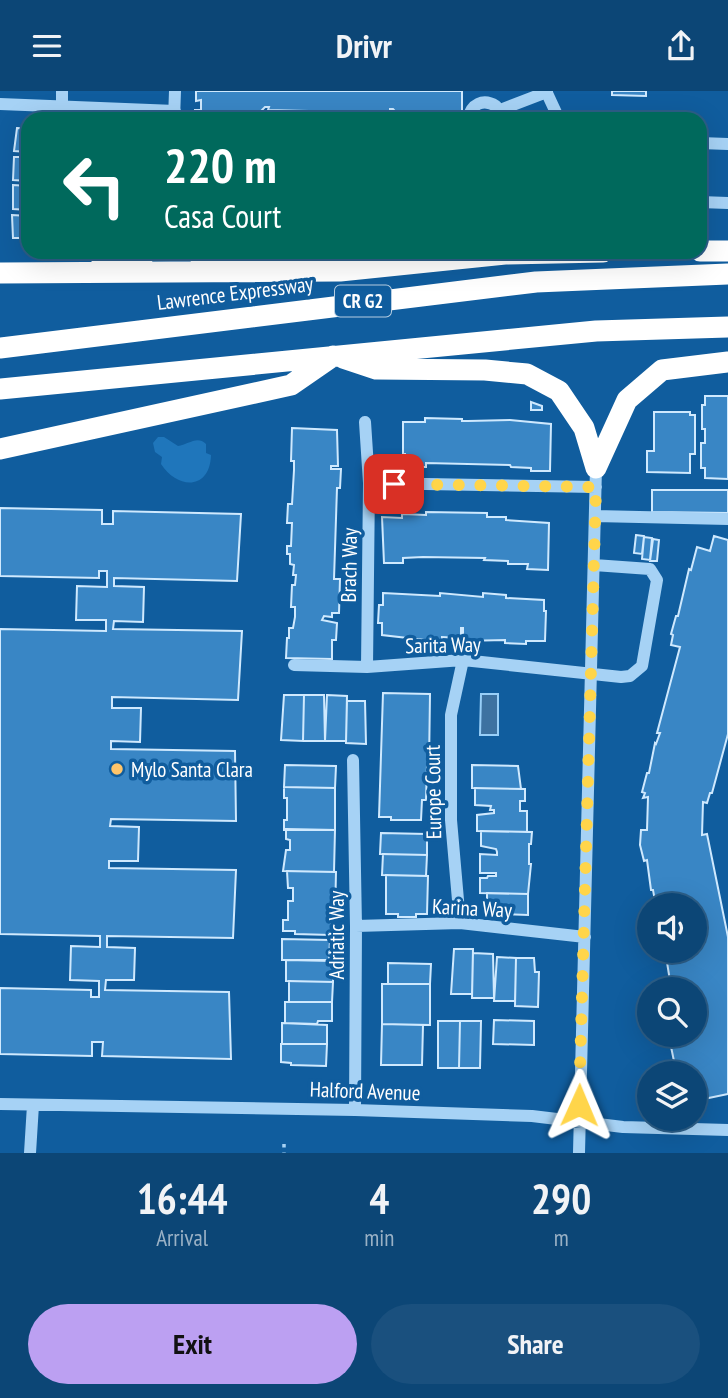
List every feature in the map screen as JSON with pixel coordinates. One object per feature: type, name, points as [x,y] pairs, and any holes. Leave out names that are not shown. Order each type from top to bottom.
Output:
[{"type":"highway","points":[[707,251],[728,251]]},
{"type":"highway","points":[[44,272],[120,259]]},
{"type":"highway","points":[[289,259],[340,271]]},
{"type":"highway","points":[[0,273],[340,271],[453,259]]},
{"type":"highway","name":"Lawrence Expressway","points":[[0,348],[536,282],[728,274]]},
{"type":"highway","points":[[0,389],[596,331],[728,327]]},
{"type":"highway","points":[[0,449],[291,385],[335,355]]},
{"type":"highway","points":[[335,355],[376,369],[485,370],[527,374],[559,391],[584,428],[596,478]]},
{"type":"highway","points":[[596,478],[627,400],[662,370],[728,362]]},
{"type":"street","points":[[62,91],[62,112]]},
{"type":"street","points":[[174,112],[175,91]]},
{"type":"street","points":[[505,112],[546,91],[556,112]]},
{"type":"street","points":[[472,112],[485,96],[499,112]]},
{"type":"street","points":[[0,104],[55,112]]},
{"type":"street","points":[[707,143],[728,144]]},
{"type":"street","points":[[707,202],[728,203]]},
{"type":"street","name":"Brach Way","points":[[365,422],[369,483],[367,667]]},
{"type":"street","points":[[369,483],[596,478],[579,1153]]},
{"type":"street","points":[[595,516],[728,519]]},
{"type":"street","name":"Sarita Way","points":[[294,666],[367,667],[463,660],[630,676],[642,666],[657,580],[650,569],[594,565]]},
{"type":"street","name":"Europe Court","points":[[460,923],[451,820],[451,728],[463,660]]},
{"type":"street","name":"Adriatic Way","points":[[353,760],[355,1110]]},
{"type":"street","name":"Karina Way","points":[[356,926],[460,923],[585,937]]},
{"type":"street","name":"Halford Avenue","points":[[0,1104],[532,1116],[623,1127],[728,1130]]},
{"type":"street","points":[[30,1153],[33,1105]]},
{"type":"path","points":[[284,1144],[284,1153]]},
{"type":"shaded area","points":[[158,437],[164,437],[178,446],[196,440],[203,441],[206,444],[206,453],[211,455],[205,475],[199,480],[184,482],[168,473],[161,464],[162,457],[155,452],[153,443]]},
{"type":"shaded area","points":[[481,694],[498,694],[498,735],[480,735]]},
{"type":"building","points":[[196,91],[462,91],[462,112],[396,112],[393,109],[390,109],[390,112],[268,110],[269,107],[265,107],[260,112],[195,112],[201,110],[201,100],[196,101]]},
{"type":"building","points":[[612,91],[646,91],[646,96],[612,95]]},
{"type":"building","points":[[17,128],[21,128],[21,152],[14,151]]},
{"type":"building","points":[[14,157],[21,157],[21,181],[13,180]]},
{"type":"building","points":[[13,185],[21,186],[21,210],[13,209]]},
{"type":"building","points":[[12,215],[21,216],[21,238],[13,238]]},
{"type":"building","points":[[705,396],[728,396],[728,479],[705,478],[705,468],[701,468],[701,443],[705,443],[702,405],[705,405]]},
{"type":"building","points":[[531,402],[542,406],[542,410],[531,410]]},
{"type":"building","points":[[654,412],[690,412],[690,415],[695,415],[695,454],[690,454],[690,473],[647,472],[647,451],[654,451]]},
{"type":"building","points":[[425,418],[551,424],[550,471],[531,471],[531,468],[510,465],[426,463],[426,467],[405,467],[403,422],[425,422]]},
{"type":"building","points":[[292,428],[337,430],[338,466],[331,466],[331,469],[341,469],[340,488],[337,488],[334,579],[340,579],[339,613],[332,613],[332,617],[324,616],[322,620],[337,623],[336,640],[332,640],[332,659],[286,658],[289,628],[293,628],[295,617],[295,607],[291,607],[292,585],[295,585],[296,575],[293,575],[294,565],[290,564],[290,554],[287,554],[287,546],[291,546],[292,523],[287,523],[288,504],[292,504],[294,470],[294,461],[291,461]]},
{"type":"building","points":[[652,490],[728,490],[728,513],[652,512]]},
{"type":"building","name":"Mylo Santa Clara","points":[[0,508],[102,510],[102,524],[113,524],[113,511],[241,514],[237,581],[114,578],[114,586],[144,587],[143,622],[114,621],[113,629],[242,631],[238,700],[112,697],[112,708],[141,708],[140,742],[111,741],[111,749],[235,751],[236,821],[111,819],[110,826],[139,827],[138,861],[109,861],[109,868],[236,870],[233,938],[107,936],[107,947],[135,948],[134,980],[106,980],[105,990],[229,992],[231,1059],[102,1056],[103,1042],[92,1042],[92,1056],[0,1054],[0,988],[91,990],[91,997],[99,997],[99,981],[70,980],[71,946],[100,947],[100,936],[0,934],[0,629],[106,631],[106,620],[76,620],[77,586],[107,587],[107,571],[99,571],[99,578],[0,576]]},
{"type":"building","points":[[426,512],[487,513],[487,517],[549,523],[548,570],[527,569],[528,564],[508,564],[508,561],[484,560],[485,558],[423,557],[403,558],[403,563],[384,563],[382,517],[402,518],[402,514],[426,515]]},
{"type":"building","points":[[636,535],[644,536],[642,554],[634,553]]},
{"type":"building","points":[[714,536],[728,540],[728,734],[712,793],[707,803],[703,802],[702,835],[707,834],[728,937],[728,1094],[707,1098],[707,1061],[674,1061],[671,1047],[707,1047],[707,977],[669,977],[667,963],[707,963],[707,893],[654,893],[647,860],[644,861],[640,845],[641,830],[647,830],[648,797],[643,798],[645,793],[642,792],[660,733],[657,733],[680,647],[671,645],[671,634],[697,547],[710,551]]},
{"type":"building","points":[[644,537],[652,538],[650,560],[642,559]]},
{"type":"building","points":[[653,539],[659,540],[657,561],[650,561]]},
{"type":"building","points":[[383,593],[440,596],[440,593],[483,597],[483,593],[506,595],[506,598],[544,600],[545,641],[526,641],[526,644],[505,643],[505,640],[463,641],[463,628],[461,638],[442,637],[442,642],[382,635],[382,623],[378,623]]},
{"type":"building","points":[[383,693],[430,694],[429,765],[421,820],[391,820],[391,817],[379,817]]},
{"type":"building","points":[[284,695],[304,695],[303,741],[281,740]]},
{"type":"building","points":[[304,695],[324,695],[325,741],[303,741]]},
{"type":"building","points":[[327,695],[347,696],[346,741],[325,741]]},
{"type":"building","points":[[347,701],[365,701],[366,744],[346,743]]},
{"type":"building","points":[[285,765],[336,766],[335,788],[284,787]]},
{"type":"building","points":[[472,765],[518,766],[521,789],[472,788]]},
{"type":"building","points":[[284,787],[335,788],[335,830],[284,830],[287,798],[284,798]]},
{"type":"building","points":[[475,788],[525,789],[525,801],[520,801],[520,811],[527,811],[527,832],[477,831],[477,815],[494,813],[494,810],[490,810],[491,806],[475,805]]},
{"type":"building","points":[[286,829],[335,830],[334,872],[283,871],[286,850],[290,850]]},
{"type":"building","points":[[481,831],[532,832],[529,844],[531,864],[528,894],[480,893],[480,878],[496,876],[496,873],[480,873],[480,854],[497,855],[496,849],[481,846]]},
{"type":"building","points":[[381,833],[427,834],[427,855],[380,854]]},
{"type":"building","points":[[383,854],[427,855],[426,876],[382,875]]},
{"type":"building","points":[[287,871],[336,872],[335,917],[331,917],[331,935],[283,931],[283,920],[288,920],[288,901],[293,901],[293,888],[288,888]]},
{"type":"building","points":[[386,875],[428,876],[427,914],[398,917],[398,914],[386,914]]},
{"type":"building","points":[[487,893],[528,894],[528,915],[487,911]]},
{"type":"building","points":[[282,939],[330,940],[329,960],[282,960]]},
{"type":"building","points":[[454,949],[473,949],[472,994],[451,994]]},
{"type":"building","points":[[473,953],[493,954],[494,998],[472,998]]},
{"type":"building","points":[[497,957],[516,958],[515,1001],[494,1001]]},
{"type":"building","points":[[516,958],[534,958],[535,972],[539,972],[538,1007],[515,1006]]},
{"type":"building","points":[[286,960],[333,961],[333,982],[286,981]]},
{"type":"building","points":[[388,963],[431,964],[430,984],[388,984]]},
{"type":"building","points":[[289,981],[333,982],[332,1002],[289,1002]]},
{"type":"building","points":[[382,984],[430,984],[430,1025],[382,1024]]},
{"type":"building","points":[[285,1002],[332,1002],[332,1021],[318,1021],[317,1024],[285,1023]]},
{"type":"building","points":[[494,1020],[534,1021],[534,1045],[493,1044]]},
{"type":"building","points":[[438,1021],[460,1021],[459,1068],[438,1068]]},
{"type":"building","points":[[460,1021],[481,1021],[480,1068],[459,1068]]},
{"type":"building","points":[[282,1023],[327,1025],[327,1044],[282,1044]]},
{"type":"building","points":[[382,1024],[423,1025],[422,1065],[381,1065]]},
{"type":"building","points":[[281,1044],[327,1044],[326,1066],[291,1065],[281,1062]]},
{"type":"place","name":"Mylo Santa Clara","points":[[117,769]]},
{"type":"route","points":[[394,484],[596,487],[579,1105]]}]
